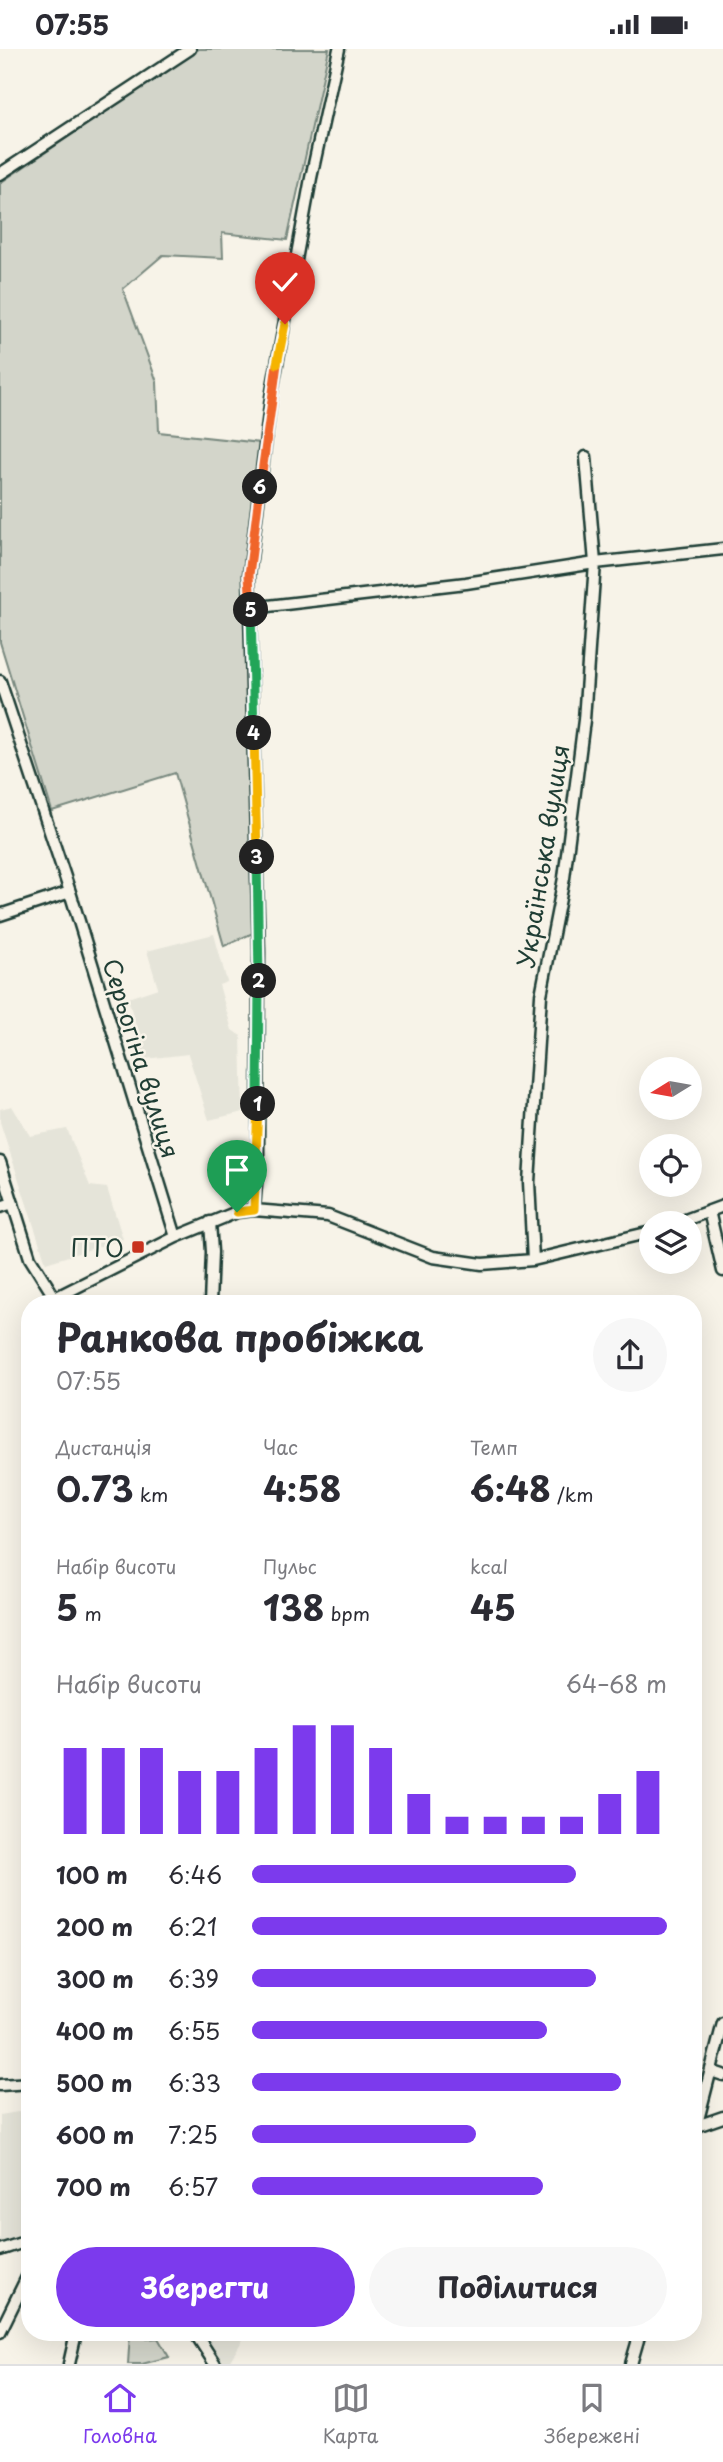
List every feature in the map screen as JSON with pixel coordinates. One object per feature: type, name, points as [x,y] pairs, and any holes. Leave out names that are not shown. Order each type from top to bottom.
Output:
[{"type":"street","points":[[0,174],[190,49]]},
{"type":"street","points":[[254,1210],[258,1159],[259,952],[249,575],[271,397],[311,178],[339,49]]},
{"type":"street","name":"Українська вулиця","points":[[533,1260],[529,1182],[541,995],[564,878],[584,720],[595,563],[586,457]]},
{"type":"street","points":[[251,608],[723,549]]},
{"type":"street","name":"Серьогіна вулиця","points":[[0,681],[70,892],[176,1237]]},
{"type":"street","points":[[0,915],[70,892]]},
{"type":"street","points":[[0,1162],[30,1258],[52,1295]]},
{"type":"street","points":[[0,1206],[13,1203]]},
{"type":"street","points":[[702,1214],[723,1206]]},
{"type":"street","points":[[66,1295],[210,1221],[237,1212],[254,1210],[328,1216],[433,1257],[482,1264],[533,1260],[639,1236]]},
{"type":"street","points":[[709,1212],[723,1271]]},
{"type":"street","points":[[210,1221],[210,1295]]},
{"type":"street","points":[[702,2106],[723,2023]]},
{"type":"street","points":[[711,2071],[723,2075]]},
{"type":"street","points":[[0,2085],[21,2084]]},
{"type":"street","points":[[702,2124],[723,2117]]},
{"type":"street","points":[[0,2250],[21,2243]]},
{"type":"street","points":[[0,2332],[21,2289]]},
{"type":"street","points":[[69,2364],[74,2341]]},
{"type":"street","points":[[200,2341],[215,2364]]},
{"type":"street","points":[[631,2364],[638,2341]]},
{"type":"shaded area","points":[[199,49],[329,49],[287,240],[222,233],[223,258],[163,255],[123,289],[157,382],[159,432],[260,443],[244,576],[253,933],[224,946],[175,773],[52,811],[0,642],[0,183]]},
{"type":"shaded area","points":[[214,934],[227,982],[219,985],[232,1030],[241,1036],[243,1112],[209,1120],[188,1054],[145,1059],[128,998],[158,988],[147,951]]},
{"type":"shaded area","points":[[12,1106],[30,1136],[67,1129],[90,1186],[107,1188],[123,1239],[46,1263],[0,1122],[0,1109]]},
{"type":"shaded area","points":[[21,2112],[21,2237],[0,2243],[0,2115]]},
{"type":"shaded area","points":[[129,2341],[160,2341],[169,2357],[142,2364],[128,2364]]},
{"type":"shaded area","points":[[207,2341],[242,2341],[228,2364],[223,2364]]},
{"type":"place","name":"ПТО","points":[[138,1247]]},
{"type":"route","points":[[237,1212],[254,1210],[258,1159],[259,952],[249,575],[271,397],[285,324]]}]
